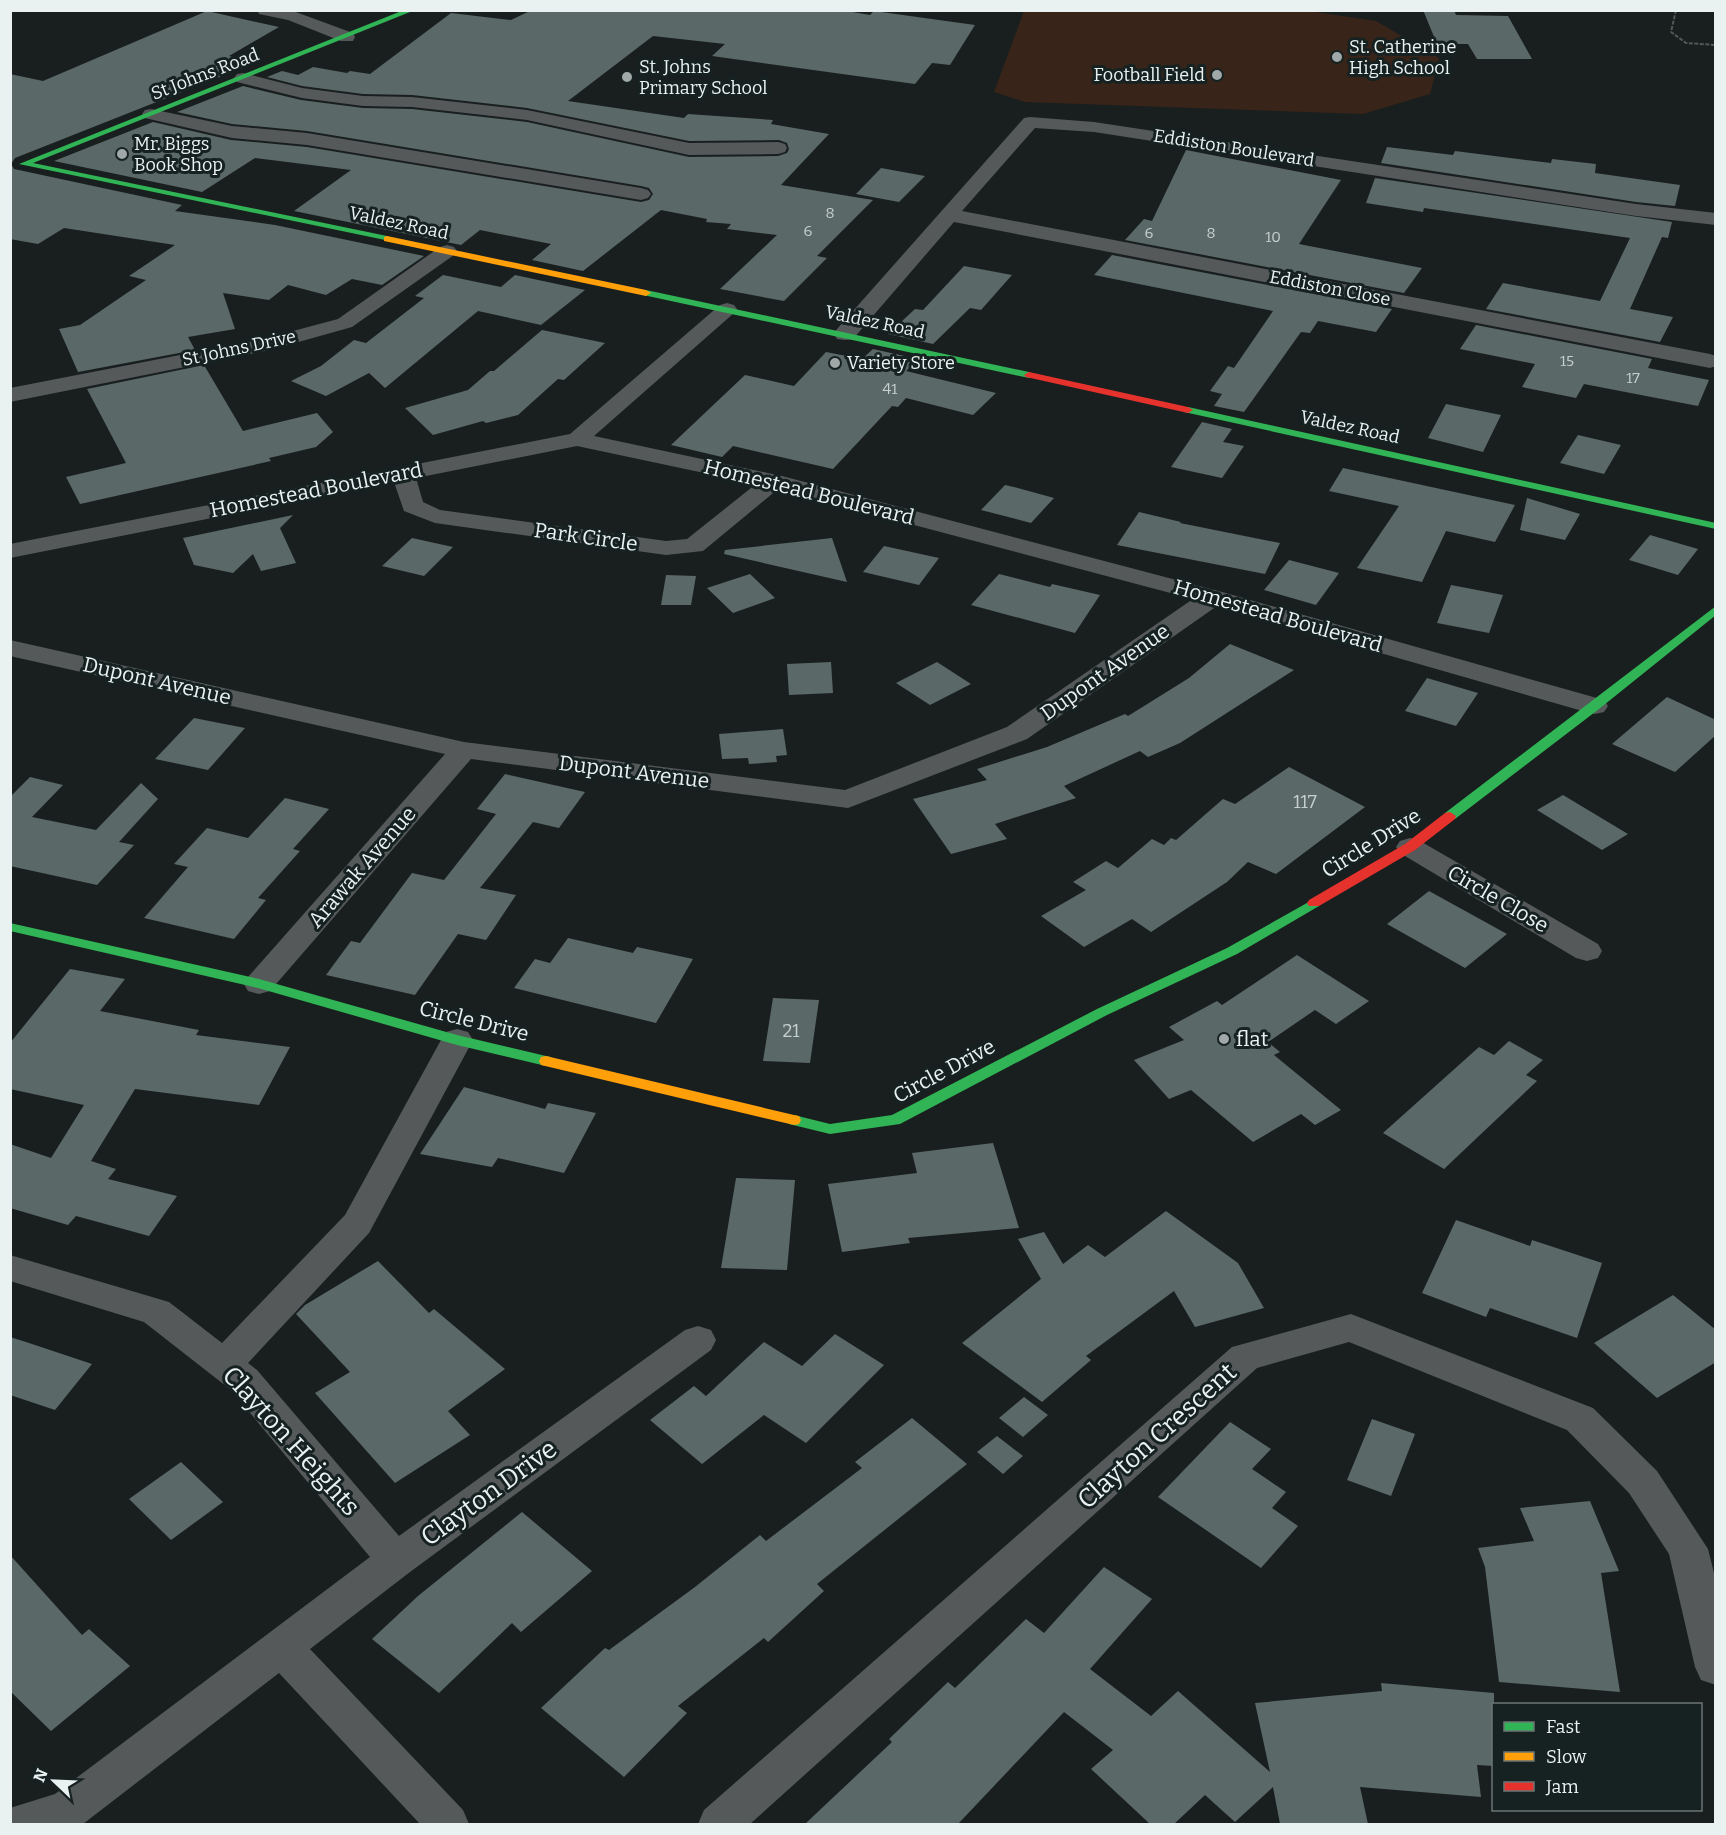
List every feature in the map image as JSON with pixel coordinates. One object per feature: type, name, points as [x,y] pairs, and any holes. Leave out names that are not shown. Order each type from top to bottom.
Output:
[{"type":"street","points":[[265,10],[293,16],[347,37]]},
{"type":"street","name":"St Johns Road","points":[[10,169],[412,10]]},
{"type":"street","points":[[243,78],[302,93],[363,101],[412,102],[460,110],[527,115],[689,149],[778,148]]},
{"type":"street","points":[[151,114],[232,132],[307,139],[641,195]]},
{"type":"street","name":"Eddiston Boulevard","points":[[845,334],[1030,122],[1094,127],[1636,210],[1716,219]]},
{"type":"street","name":"Valdez Road","points":[[25,164],[845,334],[1716,526]]},
{"type":"street","name":"Eddiston Close","points":[[950,215],[1710,361]]},
{"type":"street","name":"St Johns Drive","points":[[14,392],[270,344],[345,323],[447,251]]},
{"type":"street","points":[[577,439],[727,309]]},
{"type":"street","name":"Homestead Boulevard","points":[[10,551],[577,439],[774,481],[1213,597],[1595,706]]},
{"type":"street","name":"Park Circle","points":[[403,473],[412,506],[435,516],[666,549],[694,546],[774,481]]},
{"type":"street","name":"Dupont Avenue","points":[[10,648],[464,750],[848,799],[1017,734],[1213,597]]},
{"type":"street","name":"Circle Drive","points":[[10,927],[259,984],[457,1040],[830,1129],[895,1120],[1102,1012],[1233,951],[1410,847],[1595,706],[1716,609]]},
{"type":"street","name":"Arawak Avenue","points":[[259,984],[464,750]]},
{"type":"street","name":"Circle Close","points":[[1410,847],[1587,951]]},
{"type":"street","points":[[224,1364],[357,1224],[457,1040]]},
{"type":"street","name":"Clayton Heights","points":[[10,1268],[156,1312],[244,1380],[396,1560]]},
{"type":"street","name":"Clayton Crescent","points":[[719,1824],[1245,1357],[1351,1328],[1580,1419],[1642,1482],[1688,1549],[1716,1667]]},
{"type":"street","name":"Clayton Drive","points":[[22,1824],[67,1811],[396,1560],[698,1340]]},
{"type":"street","points":[[282,1648],[448,1824]]},
{"type":"path","points":[[1676,10],[1671,32],[1686,44],[1716,45]]},
{"type":"shaded area","name":"Football Field","points":[[1024,11],[1309,11],[1376,21],[1439,58],[1430,94],[1363,114],[1025,102],[994,92]]},
{"type":"building","points":[[532,10],[841,10],[870,15],[874,11],[975,25],[950,65],[932,63],[915,84],[712,56],[725,44],[653,36],[568,101],[684,118],[688,114],[773,120],[771,124],[829,134],[781,185],[873,200],[817,256],[827,258],[784,301],[720,289],[777,235],[727,229],[731,224],[706,222],[707,219],[661,210],[583,271],[532,260],[551,244],[480,230],[461,245],[294,211],[351,170],[255,158],[202,192],[54,161],[153,122],[231,140],[307,147],[641,202],[649,200],[653,194],[649,188],[641,186],[307,131],[232,124],[177,112],[243,86],[301,100],[363,108],[412,109],[527,122],[689,157],[778,156],[787,153],[789,149],[787,143],[779,140],[689,141],[527,108],[412,95],[363,94],[302,86],[267,77],[282,71],[298,75],[313,67],[347,73],[350,71],[370,74],[451,13],[511,20]]},
{"type":"building","points":[[1423,10],[1454,10],[1456,15],[1508,16],[1532,59],[1477,59],[1468,44],[1437,44]]},
{"type":"building","points":[[207,11],[279,27],[229,56],[255,63],[15,158],[11,164],[14,169],[182,205],[175,211],[275,225],[424,256],[382,285],[352,279],[326,295],[288,285],[269,300],[223,293],[235,329],[188,337],[195,350],[78,372],[59,329],[80,325],[146,280],[129,276],[175,245],[64,228],[38,244],[10,239],[10,74],[43,81]]},
{"type":"building","points":[[1387,147],[1453,155],[1455,151],[1551,163],[1552,159],[1596,164],[1595,173],[1680,185],[1675,206],[1636,202],[1381,163]]},
{"type":"building","points":[[1186,150],[1341,180],[1299,244],[1422,268],[1404,293],[1125,240],[1144,219],[1152,221]]},
{"type":"building","points":[[881,168],[925,176],[899,202],[856,194]]},
{"type":"building","points":[[1375,178],[1672,222],[1668,238],[1662,237],[1630,309],[1673,317],[1660,342],[1486,309],[1503,283],[1600,301],[1630,238],[1424,208],[1423,212],[1366,203]]},
{"type":"building","points":[[1112,255],[1392,309],[1376,332],[1318,321],[1310,333],[1301,332],[1244,412],[1214,406],[1222,394],[1210,391],[1228,366],[1234,368],[1273,311],[1094,275]]},
{"type":"building","points":[[964,266],[1012,275],[981,310],[970,308],[933,344],[888,334],[915,309],[923,310]]},
{"type":"building","points":[[443,275],[501,287],[515,275],[585,290],[541,325],[478,311],[385,388],[369,373],[326,396],[291,381],[321,366],[354,340],[366,343],[424,298],[415,296]]},
{"type":"building","points":[[1476,325],[1652,359],[1648,368],[1709,380],[1698,406],[1584,384],[1576,398],[1522,387],[1535,364],[1460,349]]},
{"type":"building","points":[[542,330],[605,343],[564,380],[558,379],[518,415],[486,423],[483,421],[433,435],[405,408],[468,390]]},
{"type":"building","points":[[873,349],[918,359],[906,371],[996,393],[973,415],[906,398],[898,407],[892,406],[833,469],[733,446],[722,457],[671,445],[745,375],[794,386],[826,352],[862,359]]},
{"type":"building","points":[[204,365],[243,431],[317,413],[333,432],[316,447],[269,458],[271,461],[80,504],[66,477],[126,463],[87,389]]},
{"type":"building","points":[[1446,404],[1501,415],[1483,452],[1428,438]]},
{"type":"building","points":[[1202,422],[1232,429],[1223,442],[1244,446],[1222,478],[1171,467]]},
{"type":"building","points":[[1578,435],[1621,445],[1604,474],[1560,463]]},
{"type":"building","points":[[1343,468],[1515,505],[1495,542],[1446,531],[1422,582],[1357,568],[1399,506],[1329,491]]},
{"type":"building","points":[[1005,485],[1054,498],[1031,523],[981,510]]},
{"type":"building","points":[[1527,498],[1580,514],[1565,540],[1520,530]]},
{"type":"building","points":[[1139,512],[1180,523],[1280,543],[1265,574],[1117,545]]},
{"type":"building","points":[[293,515],[280,528],[296,563],[261,571],[253,554],[233,573],[194,565],[183,538]]},
{"type":"building","points":[[1650,535],[1698,549],[1678,575],[1629,560]]},
{"type":"building","points":[[412,538],[453,547],[424,576],[382,566]]},
{"type":"building","points":[[832,538],[847,582],[724,554],[725,550]]},
{"type":"building","points":[[884,546],[939,558],[919,585],[863,572]]},
{"type":"building","points":[[1289,560],[1339,573],[1316,605],[1264,590]]},
{"type":"building","points":[[750,574],[775,598],[733,613],[707,588]]},
{"type":"building","points":[[999,574],[1050,587],[1052,584],[1100,595],[1075,633],[971,605]]},
{"type":"building","points":[[666,575],[696,576],[691,605],[661,605]]},
{"type":"building","points":[[1451,585],[1503,595],[1489,633],[1437,623]]},
{"type":"building","points":[[1230,644],[1294,670],[1180,743],[1148,757],[1140,751],[1064,786],[1076,798],[995,824],[1007,839],[951,854],[913,799],[987,780],[977,769],[1047,747],[1125,714],[1128,716],[1189,678]]},
{"type":"building","points":[[831,662],[833,693],[789,695],[787,664]]},
{"type":"building","points":[[937,662],[971,684],[930,705],[896,683]]},
{"type":"building","points":[[1427,678],[1478,693],[1456,726],[1405,711]]},
{"type":"building","points":[[1667,697],[1716,720],[1716,735],[1675,772],[1612,744]]},
{"type":"building","points":[[194,718],[245,728],[208,770],[155,759]]},
{"type":"building","points":[[783,729],[787,755],[776,756],[777,762],[749,764],[748,758],[722,759],[719,734]]},
{"type":"building","points":[[1289,767],[1365,807],[1276,874],[1248,862],[1227,882],[1151,932],[1132,919],[1084,947],[1041,916],[1086,890],[1073,882],[1106,861],[1118,868],[1152,839],[1164,845],[1171,838],[1176,840],[1223,799],[1235,804]]},
{"type":"building","points":[[505,774],[585,792],[559,828],[533,822],[480,888],[516,895],[486,940],[458,934],[415,995],[326,975],[351,941],[360,943],[412,873],[444,880],[496,814],[477,809]]},
{"type":"building","points":[[30,777],[63,785],[32,817],[96,830],[141,783],[158,799],[119,842],[134,845],[97,885],[10,866],[10,797]]},
{"type":"building","points":[[1563,795],[1628,834],[1602,850],[1537,810]]},
{"type":"building","points":[[285,798],[329,809],[293,849],[300,851],[258,898],[266,900],[234,939],[144,918],[188,867],[174,864],[207,828],[248,838]]},
{"type":"building","points":[[1429,891],[1507,934],[1465,968],[1387,924]]},
{"type":"building","points":[[568,938],[633,953],[637,947],[693,959],[656,1023],[514,988],[535,959],[550,963]]},
{"type":"building","points":[[1297,955],[1369,1001],[1336,1024],[1315,1010],[1268,1042],[1280,1052],[1274,1055],[1341,1110],[1315,1125],[1301,1114],[1253,1142],[1191,1090],[1169,1099],[1134,1060],[1184,1040],[1169,1027],[1217,1001],[1222,1005]]},
{"type":"building","points":[[70,969],[125,979],[100,1011],[199,1030],[196,1035],[290,1047],[259,1105],[135,1089],[91,1161],[116,1169],[108,1179],[177,1196],[149,1236],[76,1216],[68,1225],[10,1208],[10,1144],[51,1158],[84,1105],[10,1089],[10,1043]]},
{"type":"building","points":[[773,998],[819,1000],[810,1063],[763,1061]]},
{"type":"building","points":[[1509,1041],[1543,1060],[1526,1075],[1537,1081],[1444,1169],[1383,1133],[1479,1047],[1494,1055]]},
{"type":"building","points":[[464,1087],[545,1109],[548,1103],[596,1113],[564,1173],[498,1158],[492,1167],[420,1154]]},
{"type":"building","points":[[993,1143],[1019,1228],[908,1238],[910,1243],[842,1252],[828,1184],[917,1173],[912,1153]]},
{"type":"building","points":[[736,1178],[795,1180],[787,1270],[721,1268]]},
{"type":"building","points":[[1166,1211],[1238,1263],[1264,1308],[1195,1327],[1174,1291],[1086,1356],[1091,1360],[1042,1402],[962,1343],[1041,1279],[1018,1239],[1044,1232],[1063,1264],[1088,1245],[1105,1257]]},
{"type":"building","points":[[1456,1220],[1530,1246],[1532,1240],[1602,1263],[1577,1338],[1490,1308],[1486,1317],[1422,1293]]},
{"type":"building","points":[[378,1261],[429,1313],[434,1309],[505,1369],[448,1411],[470,1435],[395,1483],[315,1393],[350,1372],[296,1314],[305,1305]]},
{"type":"building","points":[[1673,1295],[1716,1330],[1716,1362],[1657,1398],[1594,1343]]},
{"type":"building","points":[[835,1334],[884,1365],[806,1443],[764,1415],[702,1464],[650,1420],[694,1386],[706,1396],[764,1342],[802,1366]]},
{"type":"building","points":[[10,1337],[92,1364],[55,1410],[10,1395]]},
{"type":"building","points":[[1024,1397],[1048,1415],[1023,1437],[999,1418]]},
{"type":"building","points":[[912,1418],[967,1464],[817,1584],[824,1591],[768,1642],[764,1638],[678,1706],[687,1713],[624,1777],[541,1708],[605,1648],[609,1650],[695,1587],[760,1535],[766,1541],[862,1468],[855,1462]]},
{"type":"building","points":[[1372,1419],[1415,1434],[1391,1496],[1347,1480]]},
{"type":"building","points":[[1230,1422],[1271,1449],[1252,1469],[1286,1492],[1272,1508],[1298,1526],[1261,1568],[1158,1497]]},
{"type":"building","points":[[997,1436],[1023,1456],[1003,1474],[977,1452]]},
{"type":"building","points":[[181,1462],[223,1502],[171,1540],[129,1499]]},
{"type":"building","points":[[1590,1501],[1619,1571],[1601,1573],[1620,1692],[1499,1682],[1485,1567],[1478,1548],[1534,1541],[1520,1508]]},
{"type":"building","points":[[522,1512],[592,1571],[521,1632],[512,1623],[439,1693],[372,1639],[418,1596]]},
{"type":"building","points":[[10,1555],[82,1635],[89,1629],[130,1666],[51,1731],[10,1691]]},
{"type":"building","points":[[1104,1567],[1152,1599],[1090,1669],[1151,1716],[1178,1691],[1270,1772],[1255,1703],[1382,1691],[1381,1683],[1494,1693],[1492,1766],[1477,1765],[1481,1797],[1360,1787],[1368,1824],[1280,1824],[1273,1787],[1235,1822],[1205,1795],[1174,1824],[1150,1824],[1091,1769],[1113,1750],[1064,1712],[958,1824],[805,1824],[892,1742],[889,1739],[948,1682],[955,1688],[1026,1619],[1044,1633]]},
{"type":"traffic: fast","points":[[23,164],[412,10]]},
{"type":"traffic: fast","points":[[25,164],[387,239]]},
{"type":"traffic: fast","points":[[646,293],[1029,375]]},
{"type":"traffic: fast","points":[[1188,410],[1716,526]]},
{"type":"traffic: fast","points":[[1450,816],[1595,706],[1716,609]]},
{"type":"traffic: fast","points":[[794,1120],[830,1129],[895,1120],[1102,1012],[1232,951],[1314,903]]},
{"type":"traffic: fast","points":[[10,927],[259,984],[457,1040],[546,1061]]},
{"type":"traffic: slow","points":[[387,239],[646,293]]},
{"type":"traffic: slow","points":[[546,1061],[794,1120]]},
{"type":"traffic: jam","points":[[1029,375],[1188,410]]},
{"type":"traffic: jam","points":[[1314,903],[1410,847],[1450,816]]},
{"type":"place","name":"St. Catherine High School","points":[[1337,57]]},
{"type":"place","name":"Football Field","points":[[1217,75]]},
{"type":"place","name":"St. Johns Primary School","points":[[627,77]]},
{"type":"place","name":"Mr. Biggs Book Shop","points":[[122,154]]},
{"type":"place","name":"Variety Store","points":[[835,363]]},
{"type":"place","name":"flat","points":[[1224,1039]]}]
